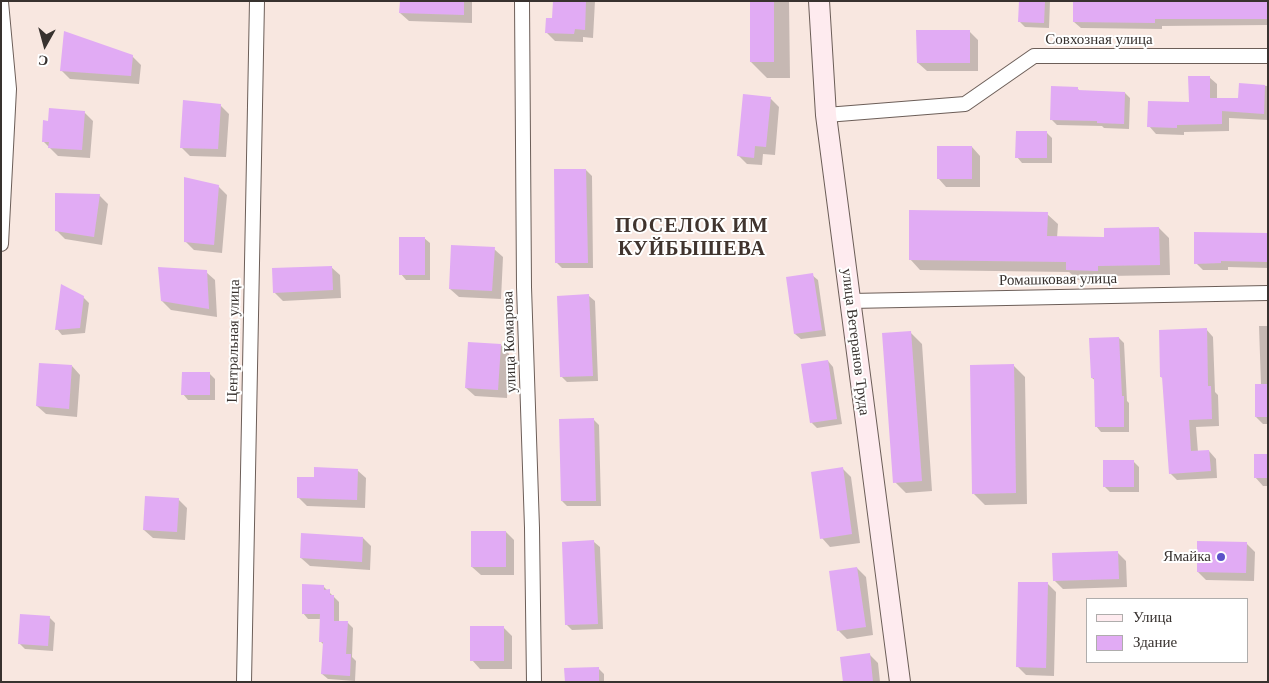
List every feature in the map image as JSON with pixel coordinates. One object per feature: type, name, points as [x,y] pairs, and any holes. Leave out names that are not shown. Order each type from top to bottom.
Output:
[{"type":"street","name":"Центральная улица","points":[[244,682],[256,1]]},
{"type":"street","name":"улица Комарова","points":[[522,1],[524,287],[532,518],[534,682]]},
{"type":"street","name":"улица Ветеранов Труда","points":[[819,1],[826,115],[900,682]]},
{"type":"street","points":[[1,2],[9,89],[1,244]]},
{"type":"street","name":"Совхозная улица","points":[[826,115],[965,104],[1034,56],[1268,56]]},
{"type":"street","name":"Ромашковая улица","points":[[850,301],[1268,294]]},
{"type":"building","points":[[400,1],[464,1],[464,15],[399,13]]},
{"type":"building","points":[[553,1],[586,1],[585,30],[575,29],[574,34],[545,33],[546,18],[552,18]]},
{"type":"building","points":[[750,1],[774,1],[774,62],[750,62]]},
{"type":"building","points":[[1019,1],[1045,1],[1044,23],[1018,22]]},
{"type":"building","points":[[1073,1],[1268,1],[1268,19],[1155,19],[1155,23],[1073,22]]},
{"type":"building","points":[[916,30],[970,30],[970,63],[917,63]]},
{"type":"building","points":[[64,31],[133,55],[131,76],[60,71]]},
{"type":"building","points":[[1188,76],[1210,76],[1210,98],[1238,98],[1239,83],[1265,85],[1264,114],[1222,111],[1222,124],[1177,125],[1177,128],[1147,127],[1148,101],[1189,102]]},
{"type":"building","points":[[1051,86],[1078,87],[1078,90],[1125,92],[1124,124],[1097,123],[1097,121],[1050,120]]},
{"type":"building","points":[[743,94],[771,97],[766,147],[755,146],[754,158],[737,156]]},
{"type":"building","points":[[183,100],[221,104],[218,149],[180,148]]},
{"type":"building","points":[[49,108],[85,111],[82,150],[48,148],[49,142],[42,142],[43,120],[48,121]]},
{"type":"building","points":[[1016,131],[1047,131],[1047,158],[1015,158]]},
{"type":"building","points":[[937,146],[972,146],[972,179],[937,179]]},
{"type":"building","points":[[554,169],[586,169],[588,263],[555,263]]},
{"type":"building","points":[[184,177],[219,185],[214,245],[184,242]]},
{"type":"building","points":[[55,193],[100,194],[94,237],[55,231]]},
{"type":"building","points":[[909,210],[1048,212],[1047,236],[1104,237],[1104,228],[1159,227],[1160,265],[1098,266],[1098,271],[1066,270],[1066,262],[909,260]]},
{"type":"building","points":[[1194,232],[1268,233],[1268,262],[1221,261],[1221,263],[1194,264]]},
{"type":"building","points":[[399,237],[425,237],[425,275],[399,275]]},
{"type":"building","points":[[451,245],[495,247],[492,291],[449,289]]},
{"type":"building","points":[[332,266],[333,290],[273,293],[272,268]]},
{"type":"building","points":[[158,267],[207,270],[209,309],[161,301]]},
{"type":"building","points":[[813,273],[822,330],[794,334],[786,277]]},
{"type":"building","points":[[61,284],[84,296],[80,328],[55,330]]},
{"type":"building","points":[[589,294],[593,376],[560,377],[557,296]]},
{"type":"building","points":[[1207,328],[1208,386],[1211,386],[1212,419],[1189,420],[1191,451],[1209,450],[1211,471],[1169,474],[1162,377],[1160,377],[1159,330]]},
{"type":"building","points":[[911,331],[922,481],[893,483],[882,333]]},
{"type":"building","points":[[1119,337],[1122,396],[1124,396],[1124,427],[1095,427],[1094,378],[1091,378],[1089,338]]},
{"type":"building","points":[[468,342],[501,344],[498,390],[465,388]]},
{"type":"building","points":[[828,360],[837,419],[810,423],[801,364]]},
{"type":"building","points":[[39,363],[72,365],[69,409],[36,406]]},
{"type":"building","points":[[1014,364],[1016,493],[972,494],[970,365]]},
{"type":"building","points":[[182,372],[210,372],[210,395],[181,395]]},
{"type":"building","points":[[1255,384],[1268,384],[1268,417],[1255,417]]},
{"type":"building","points":[[594,418],[596,501],[561,501],[559,419]]},
{"type":"building","points":[[1254,454],[1268,454],[1268,478],[1254,478]]},
{"type":"building","points":[[1103,460],[1134,460],[1134,487],[1103,487]]},
{"type":"building","points":[[314,467],[358,469],[357,500],[297,498],[297,477],[314,477]]},
{"type":"building","points":[[843,467],[852,534],[820,539],[811,472]]},
{"type":"building","points":[[145,496],[179,498],[177,532],[143,530]]},
{"type":"building","points":[[471,531],[506,531],[506,567],[471,567]]},
{"type":"building","points":[[301,533],[363,537],[362,562],[300,558]]},
{"type":"building","points":[[594,540],[598,624],[565,625],[562,542]]},
{"type":"building","name":"Ямайка","points":[[1197,541],[1247,542],[1246,573],[1197,572]]},
{"type":"building","points":[[1118,551],[1119,579],[1053,581],[1052,553]]},
{"type":"building","points":[[857,567],[866,627],[837,631],[829,571]]},
{"type":"building","points":[[1018,582],[1048,582],[1046,668],[1016,667]]},
{"type":"building","points":[[302,584],[324,585],[324,590],[330,589],[330,595],[334,595],[334,621],[348,621],[346,654],[351,654],[350,676],[321,674],[323,642],[319,642],[320,614],[302,614]]},
{"type":"building","points":[[20,614],[50,616],[48,646],[18,644]]},
{"type":"building","points":[[470,626],[504,626],[504,661],[470,661]]},
{"type":"building","points":[[870,653],[873,682],[843,682],[840,657]]},
{"type":"building","points":[[599,667],[599,682],[565,682],[564,668]]},
{"type":"place","name":"Ямайка","points":[[1221,557]]},
{"type":"district","name":"ПОСЕЛОК ИМ КУЙБЫШЕВА","points":[[692,238]]}]
